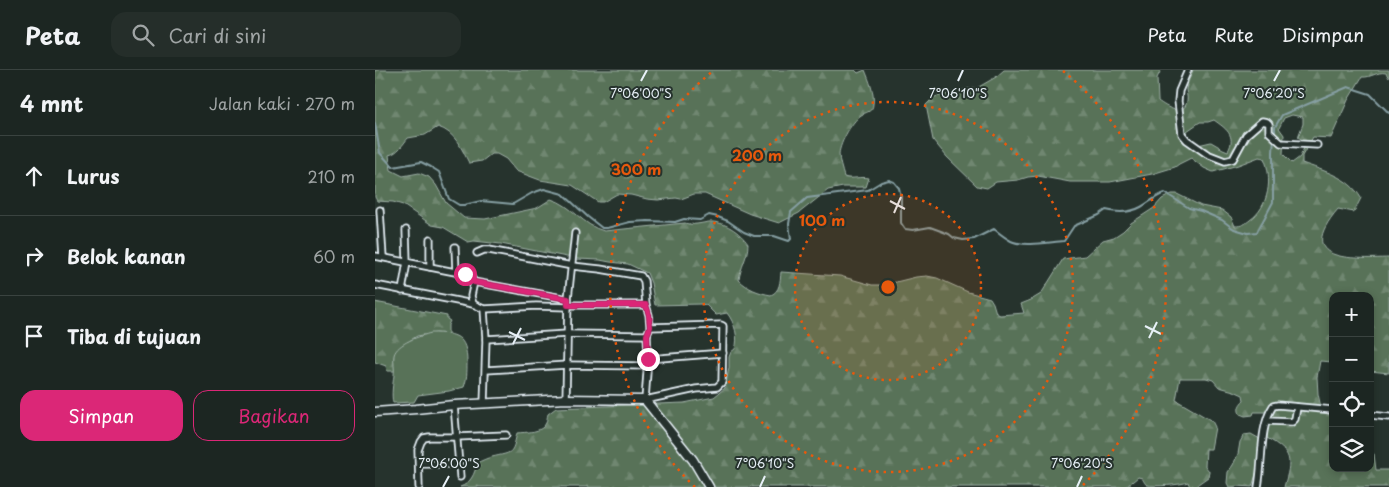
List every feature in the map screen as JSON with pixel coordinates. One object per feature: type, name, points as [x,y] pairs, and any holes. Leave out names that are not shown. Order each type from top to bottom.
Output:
[{"type":"street","points":[[1188,70],[1177,101],[1182,134],[1187,140],[1207,154],[1225,161],[1233,160],[1246,135],[1262,121],[1269,124],[1269,132],[1281,143],[1317,145]]},
{"type":"street","points":[[380,210],[383,257]]},
{"type":"street","points":[[402,290],[407,262],[406,230]]},
{"type":"street","points":[[566,399],[568,303],[575,233]]},
{"type":"street","points":[[430,240],[430,267]]},
{"type":"street","points":[[455,247],[455,272]]},
{"type":"street","points":[[477,253],[489,250],[572,266],[641,276],[644,281],[650,327],[647,335],[648,359],[645,400],[693,460],[709,487]]},
{"type":"street","points":[[375,256],[471,277],[474,282],[471,296],[473,304]]},
{"type":"street","points":[[474,282],[568,303]]},
{"type":"street","points":[[375,285],[473,304],[484,309],[568,303],[646,305]]},
{"type":"street","points":[[484,309],[486,338],[484,404]]},
{"type":"street","points":[[375,412],[454,405],[566,399],[645,400],[696,389],[717,387],[722,382],[723,326],[650,327]]},
{"type":"street","points":[[486,338],[567,334],[647,335]]},
{"type":"street","points":[[648,359],[723,354]]},
{"type":"street","points":[[486,370],[567,365],[647,366]]},
{"type":"street","points":[[1258,487],[1267,421],[1273,406],[1278,404],[1329,410]]},
{"type":"street","points":[[454,405],[460,477]]},
{"type":"street","points":[[1267,421],[1292,422],[1295,419],[1297,407]]},
{"type":"street","points":[[1374,415],[1389,417]]},
{"type":"street","points":[[419,487],[419,444],[425,438],[506,435]]},
{"type":"street","points":[[419,464],[458,464]]},
{"type":"green space","points":[[375,70],[855,70],[858,73],[865,70],[872,91],[873,106],[851,126],[842,143],[839,154],[844,177],[869,178],[866,187],[843,187],[828,190],[799,213],[779,223],[750,214],[705,194],[694,194],[681,199],[658,200],[617,194],[603,202],[598,202],[572,185],[540,180],[516,171],[506,159],[497,154],[491,154],[482,161],[469,163],[461,147],[453,137],[444,129],[438,127],[425,135],[408,138],[398,150],[389,155],[391,170],[403,176],[419,173],[429,177],[446,203],[464,218],[485,219],[537,208],[551,199],[565,206],[590,225],[604,231],[685,223],[720,223],[741,235],[748,244],[739,280],[758,292],[771,295],[779,286],[781,272],[840,276],[872,285],[884,285],[927,276],[937,278],[968,292],[990,298],[996,313],[1000,315],[1024,313],[1021,304],[1041,294],[1063,259],[1085,256],[1103,240],[1114,237],[1123,231],[1131,223],[1154,208],[1162,199],[1172,194],[1177,194],[1201,206],[1222,210],[1231,217],[1235,226],[1247,223],[1261,208],[1265,200],[1269,183],[1264,158],[1259,157],[1213,172],[1191,158],[1175,167],[1152,174],[1110,182],[1070,182],[1038,176],[996,182],[987,188],[977,186],[947,157],[933,140],[926,105],[934,97],[977,88],[1004,70],[1161,70],[1157,78],[1158,101],[1174,110],[1179,110],[1185,106],[1187,84],[1193,70],[1389,70],[1389,78],[1386,73],[1362,77],[1348,100],[1331,138],[1313,137],[1302,156],[1302,163],[1343,180],[1361,198],[1354,212],[1338,209],[1326,226],[1322,239],[1324,248],[1332,254],[1344,257],[1389,258],[1389,373],[1374,371],[1374,292],[1329,292],[1329,362],[1320,361],[1317,377],[1322,412],[1329,415],[1329,472],[1374,472],[1374,454],[1376,470],[1389,470],[1389,487],[1284,487],[1289,463],[1288,458],[1282,448],[1267,438],[1266,412],[1254,412],[1253,415],[1245,416],[1240,414],[1239,410],[1244,400],[1243,395],[1219,387],[1213,380],[1206,378],[1180,378],[1176,400],[1212,421],[1215,427],[1211,449],[1206,449],[1205,466],[1209,471],[1208,477],[1198,484],[1198,487],[1190,487],[1188,482],[1156,486],[1147,485],[1142,478],[1138,477],[1127,486],[1122,487],[460,487],[467,484],[475,471],[477,463],[511,451],[517,433],[541,429],[546,423],[548,414],[556,408],[684,403],[714,397],[725,388],[729,357],[735,349],[737,340],[735,331],[727,313],[716,315],[706,305],[655,305],[647,273],[628,264],[577,259],[501,244],[468,242],[443,227],[432,225],[403,205],[377,201],[375,197]],"holes":[[[1292,115],[1303,117],[1303,124],[1298,137],[1301,139],[1304,148],[1300,157],[1292,163],[1283,154],[1284,135],[1279,128],[1284,118]],[[1214,120],[1229,132],[1231,141],[1228,151],[1211,142],[1198,145],[1188,137],[1187,131],[1200,122]]]},
{"type":"green space","points":[[375,302],[447,316],[447,319],[450,321],[448,334],[436,333],[417,336],[396,351],[394,357],[395,371],[387,371],[386,366],[375,362]]},
{"type":"green space","points":[[431,333],[453,335],[462,341],[465,346],[467,363],[464,387],[418,395],[414,402],[393,403],[394,355],[396,351],[409,341]]},
{"type":"green space","points":[[1251,434],[1260,439],[1257,471],[1252,487],[1229,487],[1227,483],[1228,472],[1238,454],[1240,442],[1244,435]]},
{"type":"waterway","points":[[1275,134],[1275,127],[1282,115],[1348,87],[1370,94],[1389,113]]},
{"type":"waterway","points":[[375,123],[380,153],[393,167],[421,162],[431,167],[439,172],[449,199],[459,205],[481,201],[513,204],[532,193],[544,189],[563,194],[602,228],[630,222],[700,220],[709,215],[728,221],[744,232],[754,236],[774,236],[789,241],[791,239],[789,224],[791,212],[807,198],[868,190],[881,182],[889,180],[894,182],[899,188],[901,223],[905,229],[913,230],[930,227],[963,240],[974,239],[994,229],[1016,243],[1030,244],[1064,241],[1074,226],[1106,210],[1119,212],[1133,210],[1165,193],[1189,208],[1222,220],[1234,229],[1248,233],[1257,232],[1273,202],[1274,138]]},
{"type":"route","points":[[465,274],[471,277],[474,282],[568,299],[568,305],[646,305],[650,327],[647,335],[648,359]]}]
